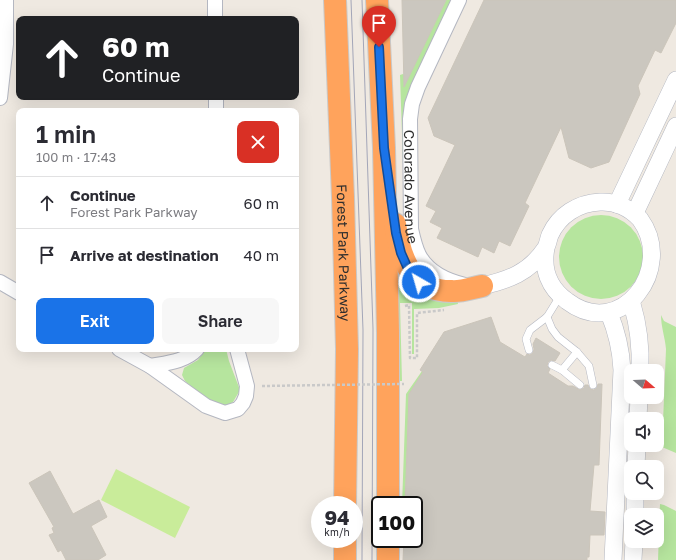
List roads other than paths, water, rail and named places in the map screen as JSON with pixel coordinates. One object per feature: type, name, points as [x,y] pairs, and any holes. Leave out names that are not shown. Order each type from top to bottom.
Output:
[{"type":"highway","name":"Forest Park Parkway","points":[[335,0],[343,197],[347,349],[345,496]]},
{"type":"highway","points":[[377,0],[384,148],[388,333],[388,496]]},
{"type":"highway","points":[[384,148],[396,233],[401,253],[409,271],[419,282],[433,290],[452,292],[482,286]]},
{"type":"highway","points":[[345,548],[345,560]]},
{"type":"highway","points":[[388,548],[388,560]]},
{"type":"street","points":[[0,98],[6,44],[6,0]]},
{"type":"street","points":[[215,0],[215,16]]},
{"type":"street","name":"Colorado Avenue","points":[[459,0],[418,87],[412,104],[410,119],[411,228],[419,256],[428,267],[454,283],[482,286],[503,281],[518,275],[537,259],[546,248]]},
{"type":"street","points":[[617,204],[674,87]]},
{"type":"street","points":[[634,213],[676,126]]},
{"type":"street","points":[[601,202],[617,204],[634,213],[646,226],[654,242],[656,259],[653,276],[644,292],[632,304],[609,313],[591,312],[574,307],[560,296],[551,284],[546,271],[544,260],[549,236],[558,222],[570,211],[585,204],[601,202]]},
{"type":"street","points":[[0,282],[16,291]]},
{"type":"street","points":[[632,304],[639,329],[641,347],[640,364]]},
{"type":"street","points":[[609,313],[615,328],[621,354],[622,370],[613,560]]},
{"type":"street","points":[[124,352],[150,366],[206,406],[225,413],[238,409],[246,396],[247,386],[238,352]]},
{"type":"street","points":[[150,366],[173,362],[194,352]]},
{"type":"street","points":[[633,560],[634,548]]},
{"type":"lane","points":[[529,350],[526,339],[530,330],[546,317],[560,296]]},
{"type":"lane","points":[[546,317],[558,337],[578,352],[589,366],[593,385]]},
{"type":"lane","points":[[562,370],[578,352]]},
{"type":"lane","points":[[552,365],[562,370],[580,385]]},
{"type":"tram line","points":[[351,0],[363,330],[362,560]]},
{"type":"tram line","points":[[362,0],[373,329],[372,560]]}]
